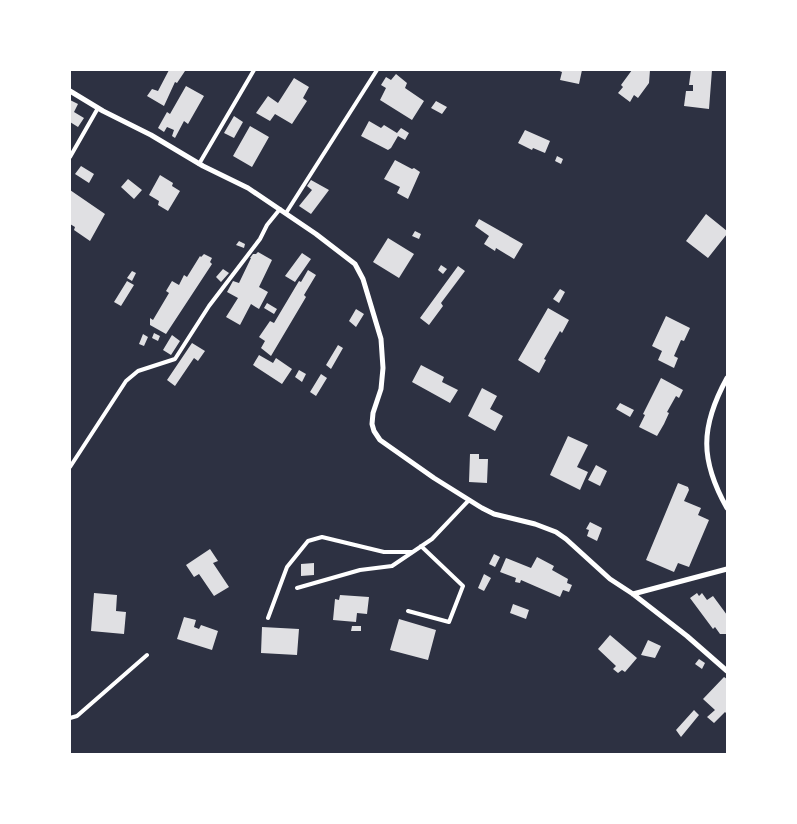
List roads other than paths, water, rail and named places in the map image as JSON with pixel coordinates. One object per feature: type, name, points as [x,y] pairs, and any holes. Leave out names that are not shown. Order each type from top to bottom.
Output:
[{"type":"street","points":[[70,91],[200,164],[248,188],[286,213],[354,264],[363,279],[381,340],[383,368],[381,389],[373,414],[372,424],[376,436],[401,456],[494,514],[536,524],[556,532],[610,579],[633,594],[687,636],[727,671]]},
{"type":"street","points":[[727,378],[718,394],[710,419],[706,443],[708,464],[715,487],[727,508]]},
{"type":"street","points":[[633,594],[727,569]]},
{"type":"lane","points":[[200,164],[254,70]]},
{"type":"lane","points":[[286,213],[377,70]]},
{"type":"lane","points":[[70,157],[98,108]]},
{"type":"lane","points":[[70,467],[126,381],[138,371],[175,359],[209,306],[260,239],[267,225],[280,209]]},
{"type":"lane","points":[[297,588],[360,570],[392,566],[432,539],[469,500]]},
{"type":"lane","points":[[268,618],[287,567],[308,541],[322,537],[384,552],[412,552]]},
{"type":"lane","points":[[408,611],[449,622],[463,586],[421,546]]},
{"type":"lane","points":[[70,718],[77,716],[99,698],[147,654]]}]
